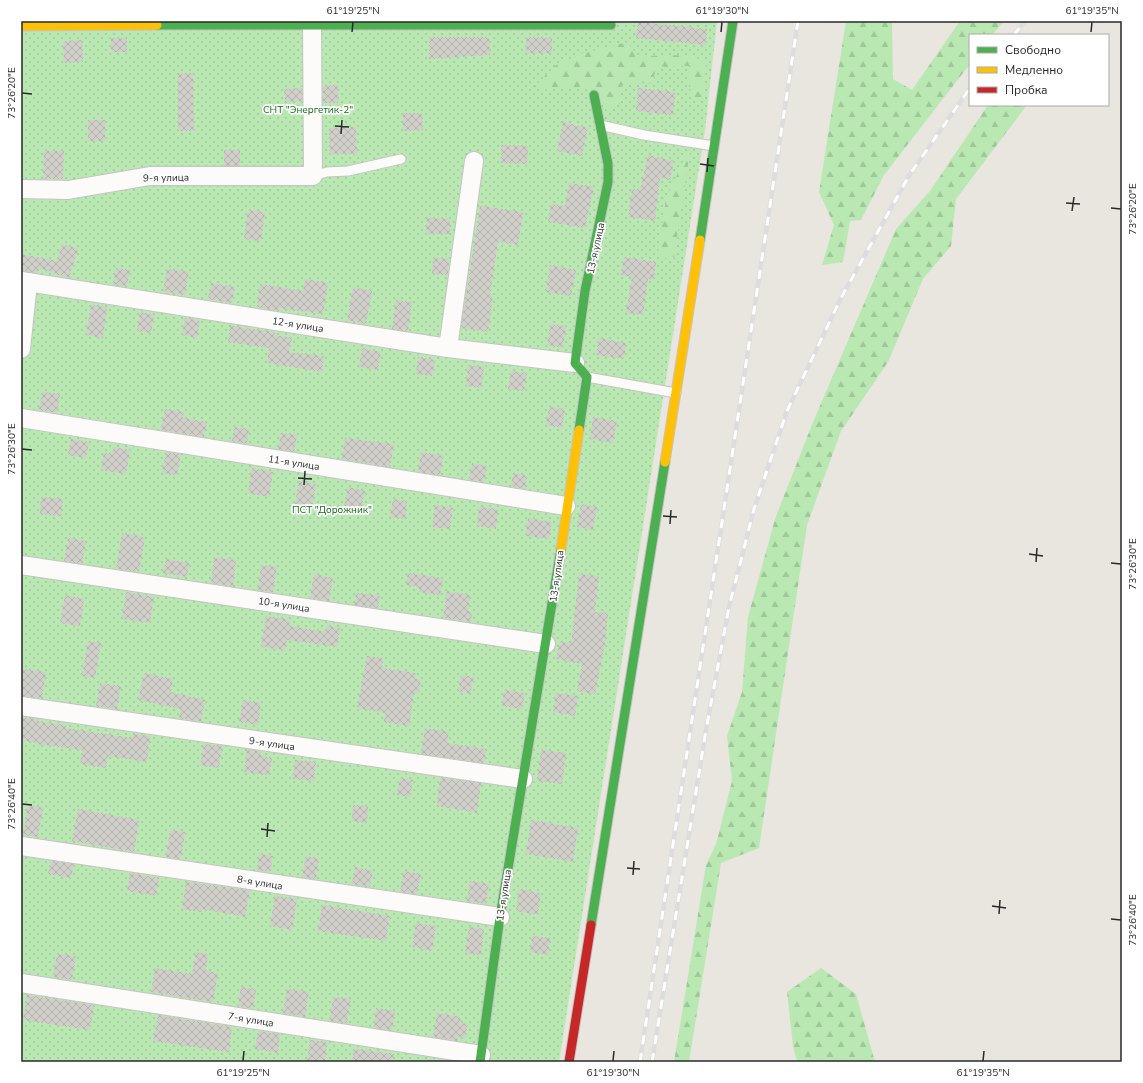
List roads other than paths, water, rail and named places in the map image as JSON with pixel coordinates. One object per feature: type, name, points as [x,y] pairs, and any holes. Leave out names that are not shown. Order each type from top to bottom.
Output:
[{"type":"street","points":[[569,1062],[676,393],[733,21]]},
{"type":"street","points":[[21,26],[312,22],[611,25]]},
{"type":"street","points":[[312,22],[313,176]]},
{"type":"street","name":"13-я улица","points":[[575,363],[586,291],[608,182],[608,164],[594,95]]},
{"type":"street","points":[[448,348],[474,161]]},
{"type":"street","name":"9-я улица","points":[[21,189],[68,190],[150,176],[313,176]]},
{"type":"street","points":[[21,349],[24,281]]},
{"type":"street","name":"12-я улица","points":[[24,281],[448,348],[575,363]]},
{"type":"street","points":[[575,363],[587,377]]},
{"type":"street","name":"13-я улица","points":[[480,1059],[500,918],[546,644],[587,377]]},
{"type":"street","name":"11-я улица","points":[[21,418],[566,506]]},
{"type":"street","name":"10-я улица","points":[[21,565],[546,644]]},
{"type":"street","name":"9-я улица","points":[[21,706],[523,779]]},
{"type":"street","name":"8-я улица","points":[[21,846],[500,918]]},
{"type":"street","name":"7-я улица","points":[[21,983],[480,1059]]},
{"type":"lane","points":[[600,125],[644,135],[714,146]]},
{"type":"lane","points":[[313,176],[327,172],[348,171],[401,158]]},
{"type":"lane","points":[[587,377],[676,393]]},
{"type":"railway","points":[[640,1062],[798,21]]},
{"type":"railway","points":[[1015,34],[1025,21]]},
{"type":"railway","points":[[652,1062],[706,730],[729,607],[754,509],[787,411],[841,298],[910,174],[969,89]]},
{"type":"park label","name":"СHТ \"Энергетик-2\"","points":[[308,109]]},
{"type":"park label","name":"ПСТ \"Дорожник\"","points":[[332,509]]}]
